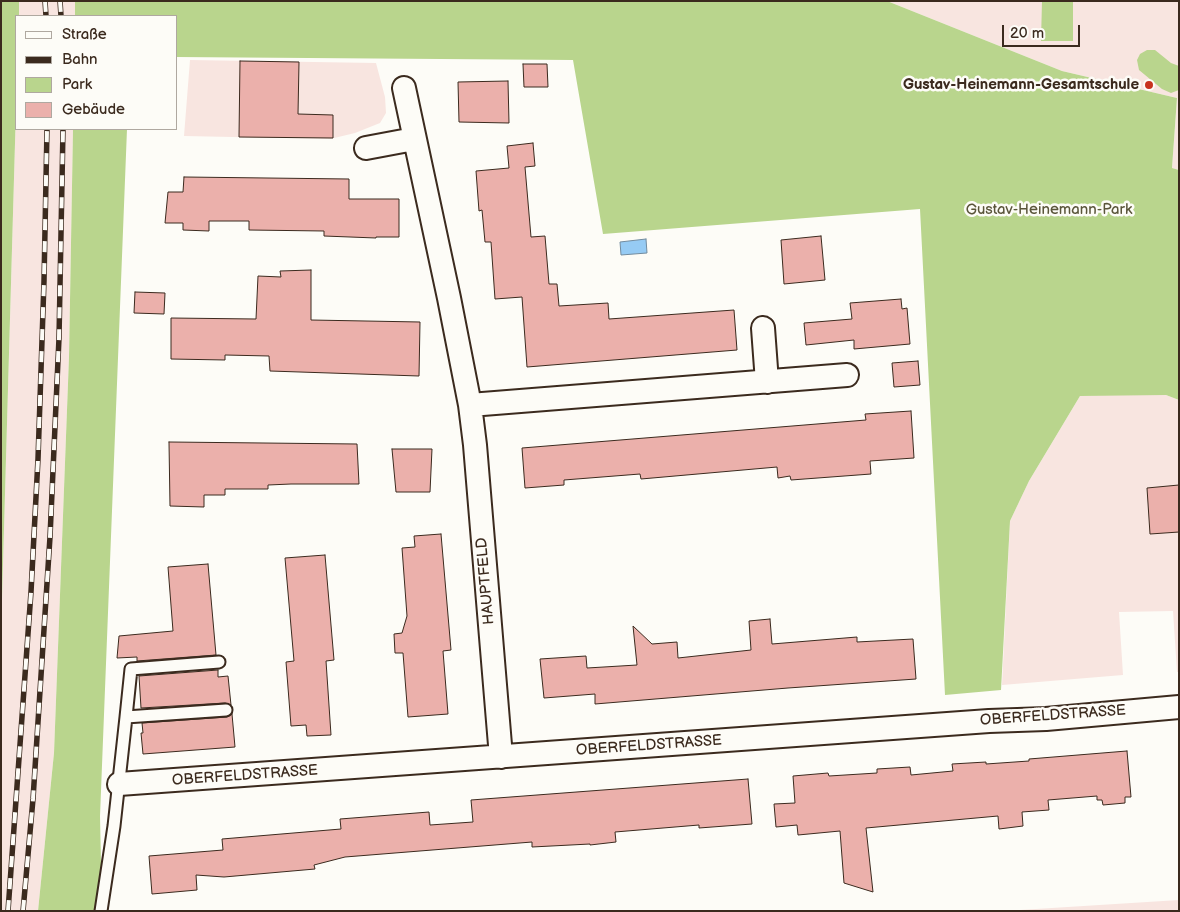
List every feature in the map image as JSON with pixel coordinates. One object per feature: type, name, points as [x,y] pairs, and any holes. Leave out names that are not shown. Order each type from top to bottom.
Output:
[{"type":"street","name":"HAUPTFELD","points":[[404,88],[470,405],[475,445],[500,757]]},
{"type":"street","points":[[366,148],[414,139]]},
{"type":"street","points":[[763,328],[767,382]]},
{"type":"street","points":[[470,405],[847,375]]},
{"type":"street","name":"OBERFELDSTRASSE","points":[[120,784],[989,721],[1046,719],[1179,707]]},
{"type":"lane","points":[[101,911],[120,784],[131,669],[219,662]]},
{"type":"lane","points":[[126,717],[226,710]]},
{"type":"shaded area","points":[[19,1],[75,1],[75,15],[19,15]]},
{"type":"shaded area","name":"Gustav-Heinemann-Gesamtschule","points":[[887,1],[1179,1],[1179,170],[1172,168],[1177,98],[1062,71]]},
{"type":"shaded area","points":[[190,60],[376,63],[385,97],[386,113],[380,123],[355,133],[330,139],[184,136]]},
{"type":"shaded area","points":[[15,130],[73,130],[69,357],[54,753],[38,911],[1,911],[1,634]]},
{"type":"shaded area","points":[[1115,394],[1166,395],[1179,400],[1179,672],[1177,672],[1173,611],[1119,612],[1123,675],[1002,685],[1010,521],[1029,481],[1080,396]]},
{"type":"shaded area","points":[[1179,900],[1179,911],[1004,911]]},
{"type":"green space","points":[[1,1],[19,1],[19,15],[15,15],[15,130],[1,634]]},
{"type":"green space","name":"Gustav-Heinemann-Park","points":[[75,1],[887,1],[1062,71],[1177,98],[1172,168],[1179,170],[1179,400],[1166,395],[1080,396],[1029,481],[1010,521],[1001,690],[945,695],[920,209],[603,234],[573,60],[178,57],[178,15],[75,15]]},
{"type":"green space","points":[[1042,1],[1073,1],[1073,41],[1041,41]]},
{"type":"green space","points":[[1147,50],[1155,50],[1171,63],[1179,66],[1179,90],[1171,93],[1162,89],[1139,70],[1137,60],[1140,54]]},
{"type":"green space","points":[[73,130],[127,130],[100,816],[102,911],[38,911],[54,753],[69,357]]},
{"type":"water","points":[[646,239],[647,253],[621,255],[620,242]]},
{"type":"building","points":[[240,61],[299,62],[298,114],[333,115],[333,138],[239,137]]},
{"type":"building","points":[[523,64],[547,64],[548,87],[524,87]]},
{"type":"building","points":[[508,81],[509,123],[459,122],[458,82]]},
{"type":"building","points":[[533,143],[535,166],[525,167],[531,237],[545,236],[549,284],[557,284],[559,306],[608,303],[609,319],[734,310],[737,350],[527,367],[522,297],[495,299],[491,242],[485,242],[482,210],[479,211],[476,171],[509,168],[507,146]]},
{"type":"building","points":[[184,177],[349,179],[349,199],[399,199],[399,237],[324,236],[324,231],[249,230],[249,221],[209,221],[209,231],[183,230],[183,223],[165,223],[168,192],[183,192]]},
{"type":"building","points":[[821,236],[825,280],[784,284],[781,240]]},
{"type":"building","points":[[311,270],[311,320],[420,322],[419,376],[270,371],[269,356],[225,355],[225,360],[171,359],[171,318],[256,319],[258,276],[281,277],[280,271]]},
{"type":"building","points":[[135,292],[165,293],[164,314],[134,313]]},
{"type":"building","points":[[901,299],[902,309],[907,308],[910,344],[854,349],[854,340],[806,345],[804,323],[852,319],[850,303]]},
{"type":"building","points":[[918,361],[920,385],[894,387],[892,363]]},
{"type":"building","points":[[911,411],[914,458],[870,461],[871,474],[791,480],[790,476],[778,478],[777,467],[641,479],[640,474],[564,480],[564,485],[525,488],[522,448],[866,420],[865,414]]},
{"type":"building","points":[[169,442],[357,444],[359,484],[291,484],[268,485],[268,489],[225,489],[225,495],[204,495],[204,507],[170,506]]},
{"type":"building","points":[[392,449],[432,449],[430,492],[396,492]]},
{"type":"building","points":[[1179,485],[1179,532],[1150,534],[1147,488]]},
{"type":"building","points":[[441,534],[451,650],[443,651],[448,714],[408,717],[403,653],[395,653],[394,634],[402,633],[407,616],[402,548],[415,547],[414,536]]},
{"type":"building","points":[[325,555],[334,660],[326,661],[331,735],[307,736],[306,725],[291,726],[286,662],[294,661],[285,558]]},
{"type":"building","points":[[208,564],[216,655],[137,661],[137,657],[117,658],[119,636],[173,631],[168,567]]},
{"type":"building","points":[[770,619],[772,644],[857,637],[857,642],[913,639],[916,679],[595,704],[595,694],[544,698],[540,659],[586,656],[587,668],[637,665],[633,626],[652,644],[677,642],[678,658],[751,650],[749,621]]},
{"type":"building","points":[[218,670],[218,677],[228,676],[231,705],[225,703],[141,708],[139,676]]},
{"type":"building","points":[[232,714],[235,747],[143,754],[142,723],[227,717]]},
{"type":"building","points":[[1127,751],[1131,797],[1125,797],[1125,803],[1103,805],[1102,800],[1097,800],[1097,796],[1048,800],[1049,810],[1022,812],[1023,826],[999,829],[998,816],[866,828],[873,892],[844,883],[840,831],[798,835],[797,825],[776,827],[774,804],[795,803],[793,776],[828,773],[829,776],[877,773],[877,769],[910,767],[911,775],[953,771],[952,764],[1029,761],[1029,759]]},
{"type":"building","points":[[748,779],[752,824],[699,828],[699,825],[615,832],[616,842],[590,845],[532,847],[532,842],[345,857],[314,865],[315,869],[224,877],[196,875],[197,890],[152,894],[149,856],[223,850],[222,839],[341,829],[340,819],[429,812],[430,825],[473,822],[471,800]]},
{"type":"railway","points":[[45,1],[46,15]]},
{"type":"railway","points":[[60,1],[61,15]]},
{"type":"railway","points":[[8,911],[31,592],[38,459],[47,130]]},
{"type":"railway","points":[[23,911],[33,799],[50,537],[59,338],[63,130]]},
{"type":"place","name":"Gustav-Heinemann-Gesamtschule","points":[[1149,85]]}]
